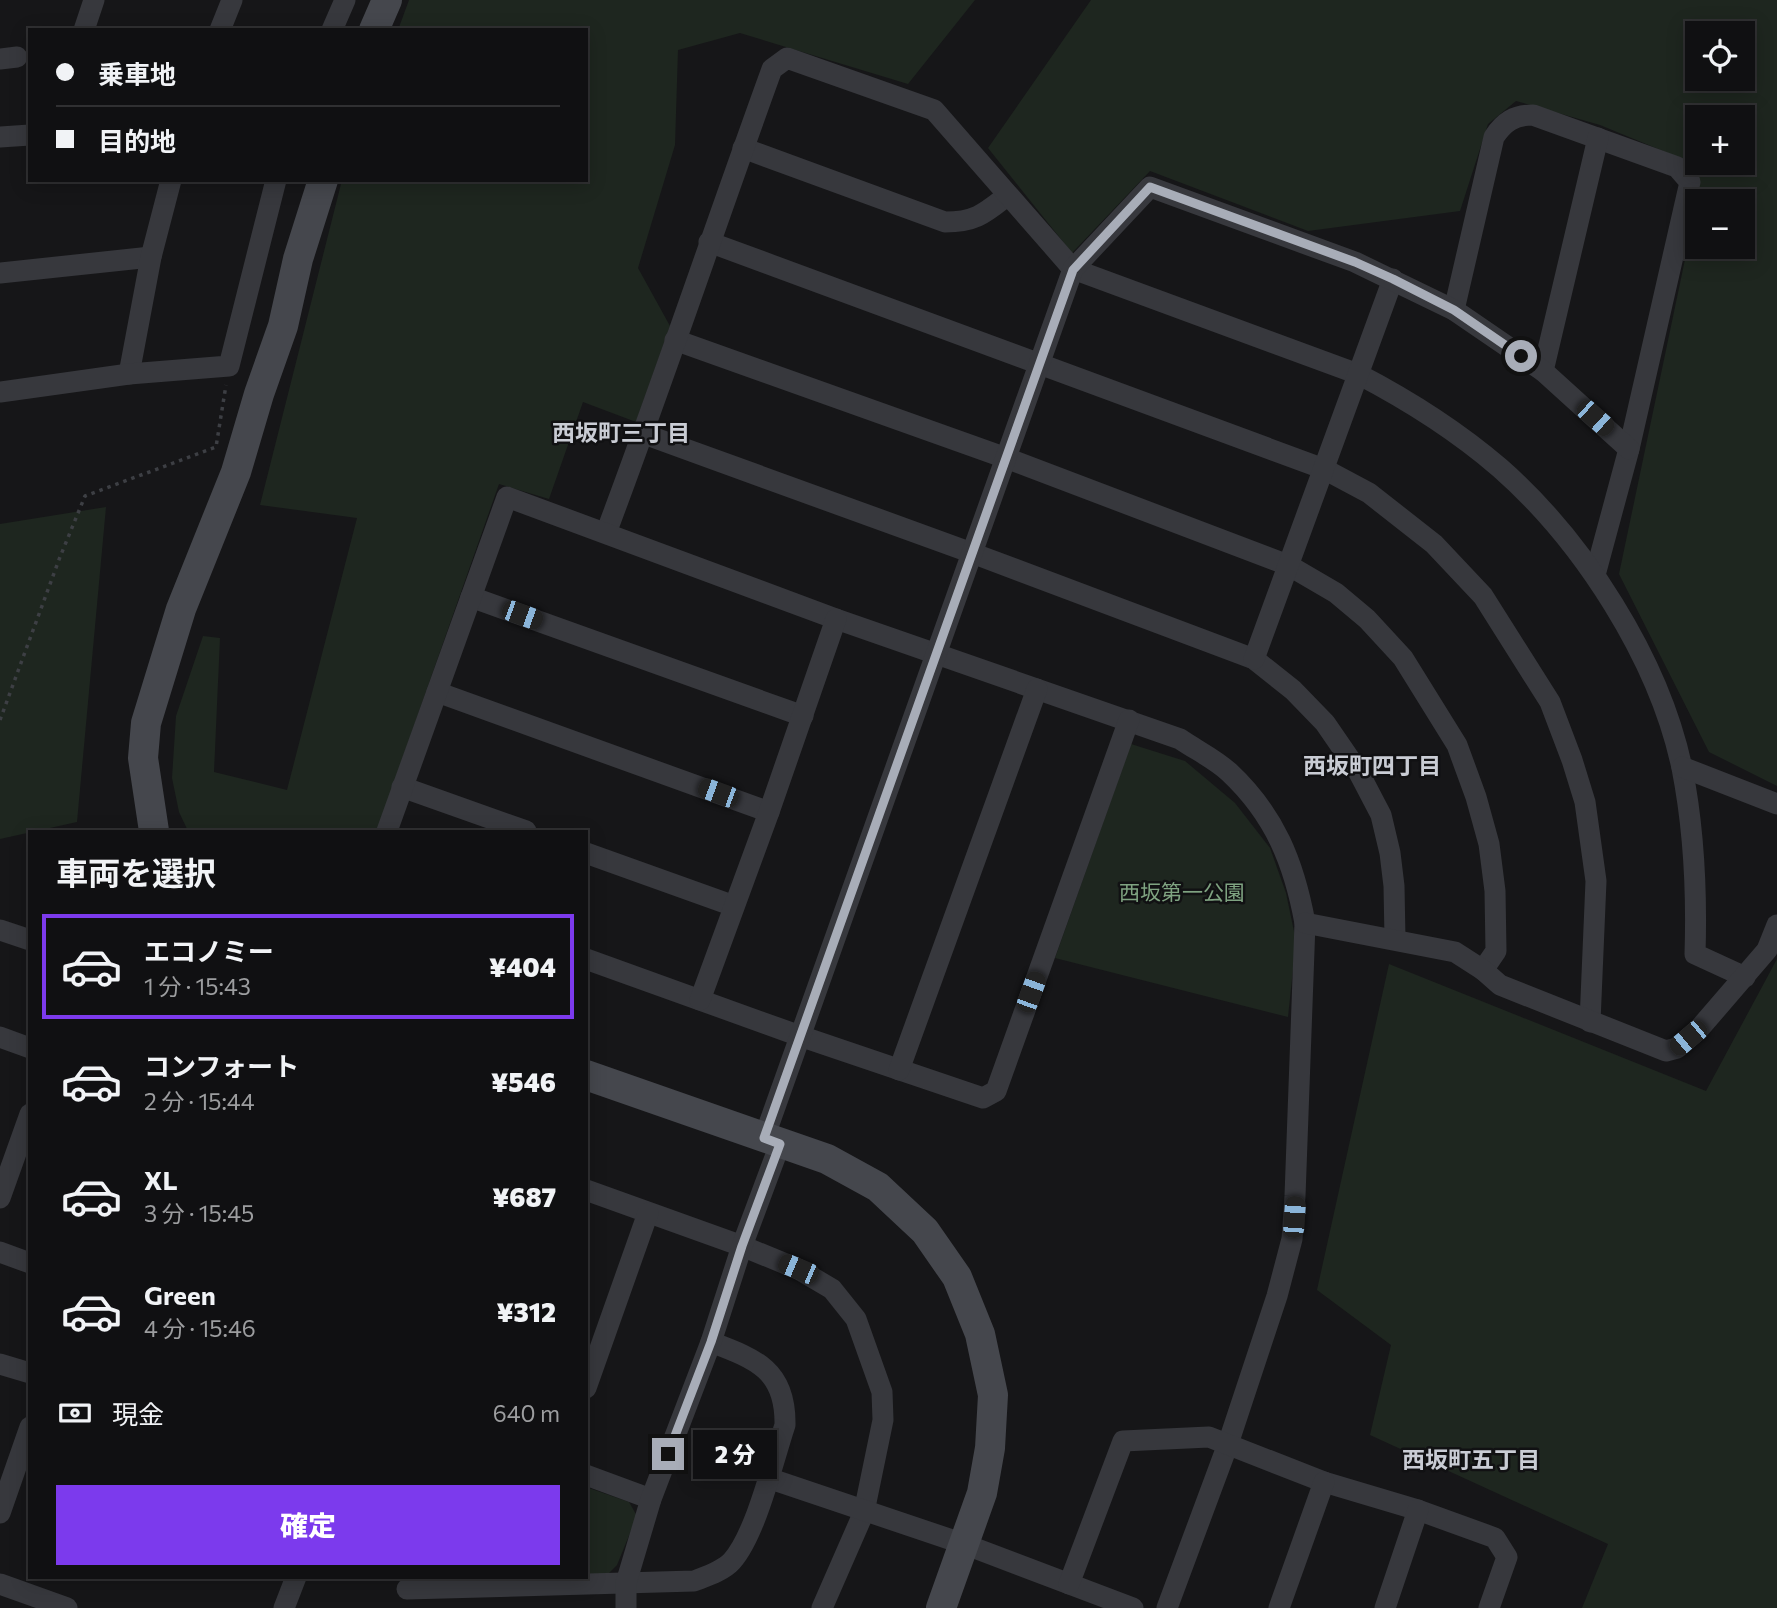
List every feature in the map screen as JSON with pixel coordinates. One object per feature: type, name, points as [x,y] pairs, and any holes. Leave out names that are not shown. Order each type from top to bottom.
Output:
[{"type":"street","points":[[86,28],[94,0]]},
{"type":"street","points":[[221,28],[232,0]]},
{"type":"street","points":[[333,28],[345,0]]},
{"type":"street","points":[[375,28],[387,0]]},
{"type":"street","points":[[606,533],[644,434],[709,242],[772,69],[787,58],[934,110],[1073,270],[1358,374],[1437,420],[1500,468],[1553,522],[1595,575],[1627,627],[1668,719],[1682,767],[1696,884],[1695,954],[1745,976]]},
{"type":"street","points":[[1454,310],[1494,138],[1502,125],[1518,115],[1533,115],[1677,167],[1690,182],[1629,449],[1595,575]]},
{"type":"street","points":[[0,137],[28,135]]},
{"type":"street","points":[[1542,371],[1598,138]]},
{"type":"street","points":[[743,148],[945,222],[964,222],[979,217],[1008,195]]},
{"type":"street","points":[[129,374],[151,257],[170,182]]},
{"type":"street","points":[[0,392],[129,374],[229,366],[275,182]]},
{"type":"street","points":[[154,830],[143,758],[146,723],[181,609],[236,472],[283,326],[298,259],[322,182]]},
{"type":"street","points":[[626,1608],[626,1583],[651,1499],[711,1342],[742,1246],[800,1036],[1073,270],[1150,187],[1355,262],[1454,310],[1542,371],[1629,449]]},
{"type":"street","points":[[709,242],[1324,468],[1369,493],[1434,544],[1483,596],[1550,702],[1572,760],[1585,802],[1596,881],[1590,1022]]},
{"type":"street","points":[[0,273],[151,257]]},
{"type":"street","points":[[1254,659],[1393,279]]},
{"type":"street","points":[[675,340],[1006,457],[1288,565],[1336,593],[1367,619],[1404,658],[1457,745],[1489,844],[1495,891],[1496,951],[1483,970]]},
{"type":"street","points":[[644,434],[1254,659],[1293,690],[1325,723],[1358,771],[1381,814],[1394,886],[1395,939]]},
{"type":"street","points":[[387,830],[507,497],[836,619],[1180,739],[1228,771],[1259,804],[1281,841],[1298,885],[1305,923],[1292,1239],[1277,1296],[1228,1444],[1167,1608]]},
{"type":"street","points":[[471,597],[803,716]]},
{"type":"street","points":[[700,1000],[836,619]]},
{"type":"street","points":[[899,1070],[1037,689]]},
{"type":"street","points":[[437,692],[769,812]]},
{"type":"street","points":[[588,960],[983,1098],[996,1091],[1129,720]]},
{"type":"street","points":[[1682,767],[1777,804]]},
{"type":"street","points":[[402,787],[523,830]]},
{"type":"street","points":[[588,854],[734,906]]},
{"type":"street","points":[[1305,923],[1455,952],[1500,985],[1665,1051],[1677,1048],[1699,1029],[1767,950],[1777,925]]},
{"type":"street","points":[[0,930],[28,939]]},
{"type":"street","points":[[0,1037],[28,1047]]},
{"type":"street","points":[[588,1076],[827,1159],[877,1187],[925,1230],[957,1277],[980,1334],[992,1395],[990,1448],[982,1493],[941,1608]]},
{"type":"street","points":[[0,1198],[28,1119]]},
{"type":"street","points":[[588,1191],[798,1269],[832,1289],[856,1319],[882,1392],[881,1432],[864,1512],[822,1608]]},
{"type":"street","points":[[588,1382],[648,1213]]},
{"type":"street","points":[[0,1252],[28,1261]]},
{"type":"street","points":[[406,1591],[694,1581],[731,1562],[747,1538],[785,1425],[782,1395],[776,1381],[751,1357],[711,1342]]},
{"type":"street","points":[[0,1364],[28,1372]]},
{"type":"street","points":[[1069,1584],[1123,1441],[1209,1437],[1324,1482],[1418,1510],[1495,1538],[1507,1557],[1489,1608]]},
{"type":"street","points":[[0,1513],[21,1483],[28,1439]]},
{"type":"street","points":[[588,1476],[651,1499]]},
{"type":"street","points":[[768,1479],[964,1544],[1133,1608]]},
{"type":"street","points":[[1279,1608],[1324,1482]]},
{"type":"street","points":[[1385,1608],[1418,1510]]},
{"type":"street","points":[[284,1608],[291,1579]]},
{"type":"street","points":[[0,1584],[67,1608]]},
{"type":"path","points":[[0,720],[85,496],[216,447],[229,366]]},
{"type":"green space","points":[[409,0],[975,0],[908,84],[740,33],[678,50],[675,145],[638,268],[670,326],[636,422],[583,402],[549,499],[499,484],[377,830],[188,830],[179,812],[172,778],[176,716],[203,636],[220,638],[214,772],[287,790],[357,518],[260,505],[341,182],[588,182],[588,28],[399,28]]},
{"type":"green space","points":[[1091,0],[1777,0],[1777,786],[1709,752],[1619,574],[1685,259],[1755,259],[1755,189],[1700,189],[1691,175],[1755,175],[1755,105],[1685,105],[1685,166],[1680,158],[1600,125],[1516,101],[1488,124],[1460,211],[1308,231],[1150,171],[1072,253],[988,148]]},
{"type":"green space","points":[[106,507],[77,822],[28,830],[28,833],[0,839],[0,524]]},
{"type":"green space","name":"西坂第一公園","points":[[1131,744],[1185,761],[1235,803],[1270,848],[1286,893],[1296,941],[1288,1017],[1055,958]]},
{"type":"green space","points":[[1777,959],[1777,1608],[1582,1608],[1608,1544],[1370,1435],[1391,1345],[1317,1290],[1389,964],[1706,1091]]},
{"type":"green space","points":[[588,1488],[629,1502],[637,1516],[617,1565],[606,1576],[588,1576]]},
{"type":"district","name":"西坂町三丁目","points":[[621,432]]},
{"type":"district","name":"西坂町四丁目","points":[[1372,765]]},
{"type":"district","name":"西坂町五丁目","points":[[1471,1459]]},
{"type":"route","points":[[668,1454],[711,1342],[742,1246],[780,1144],[764,1138],[1073,270],[1150,187],[1355,262],[1393,279],[1454,310],[1521,356]]}]
